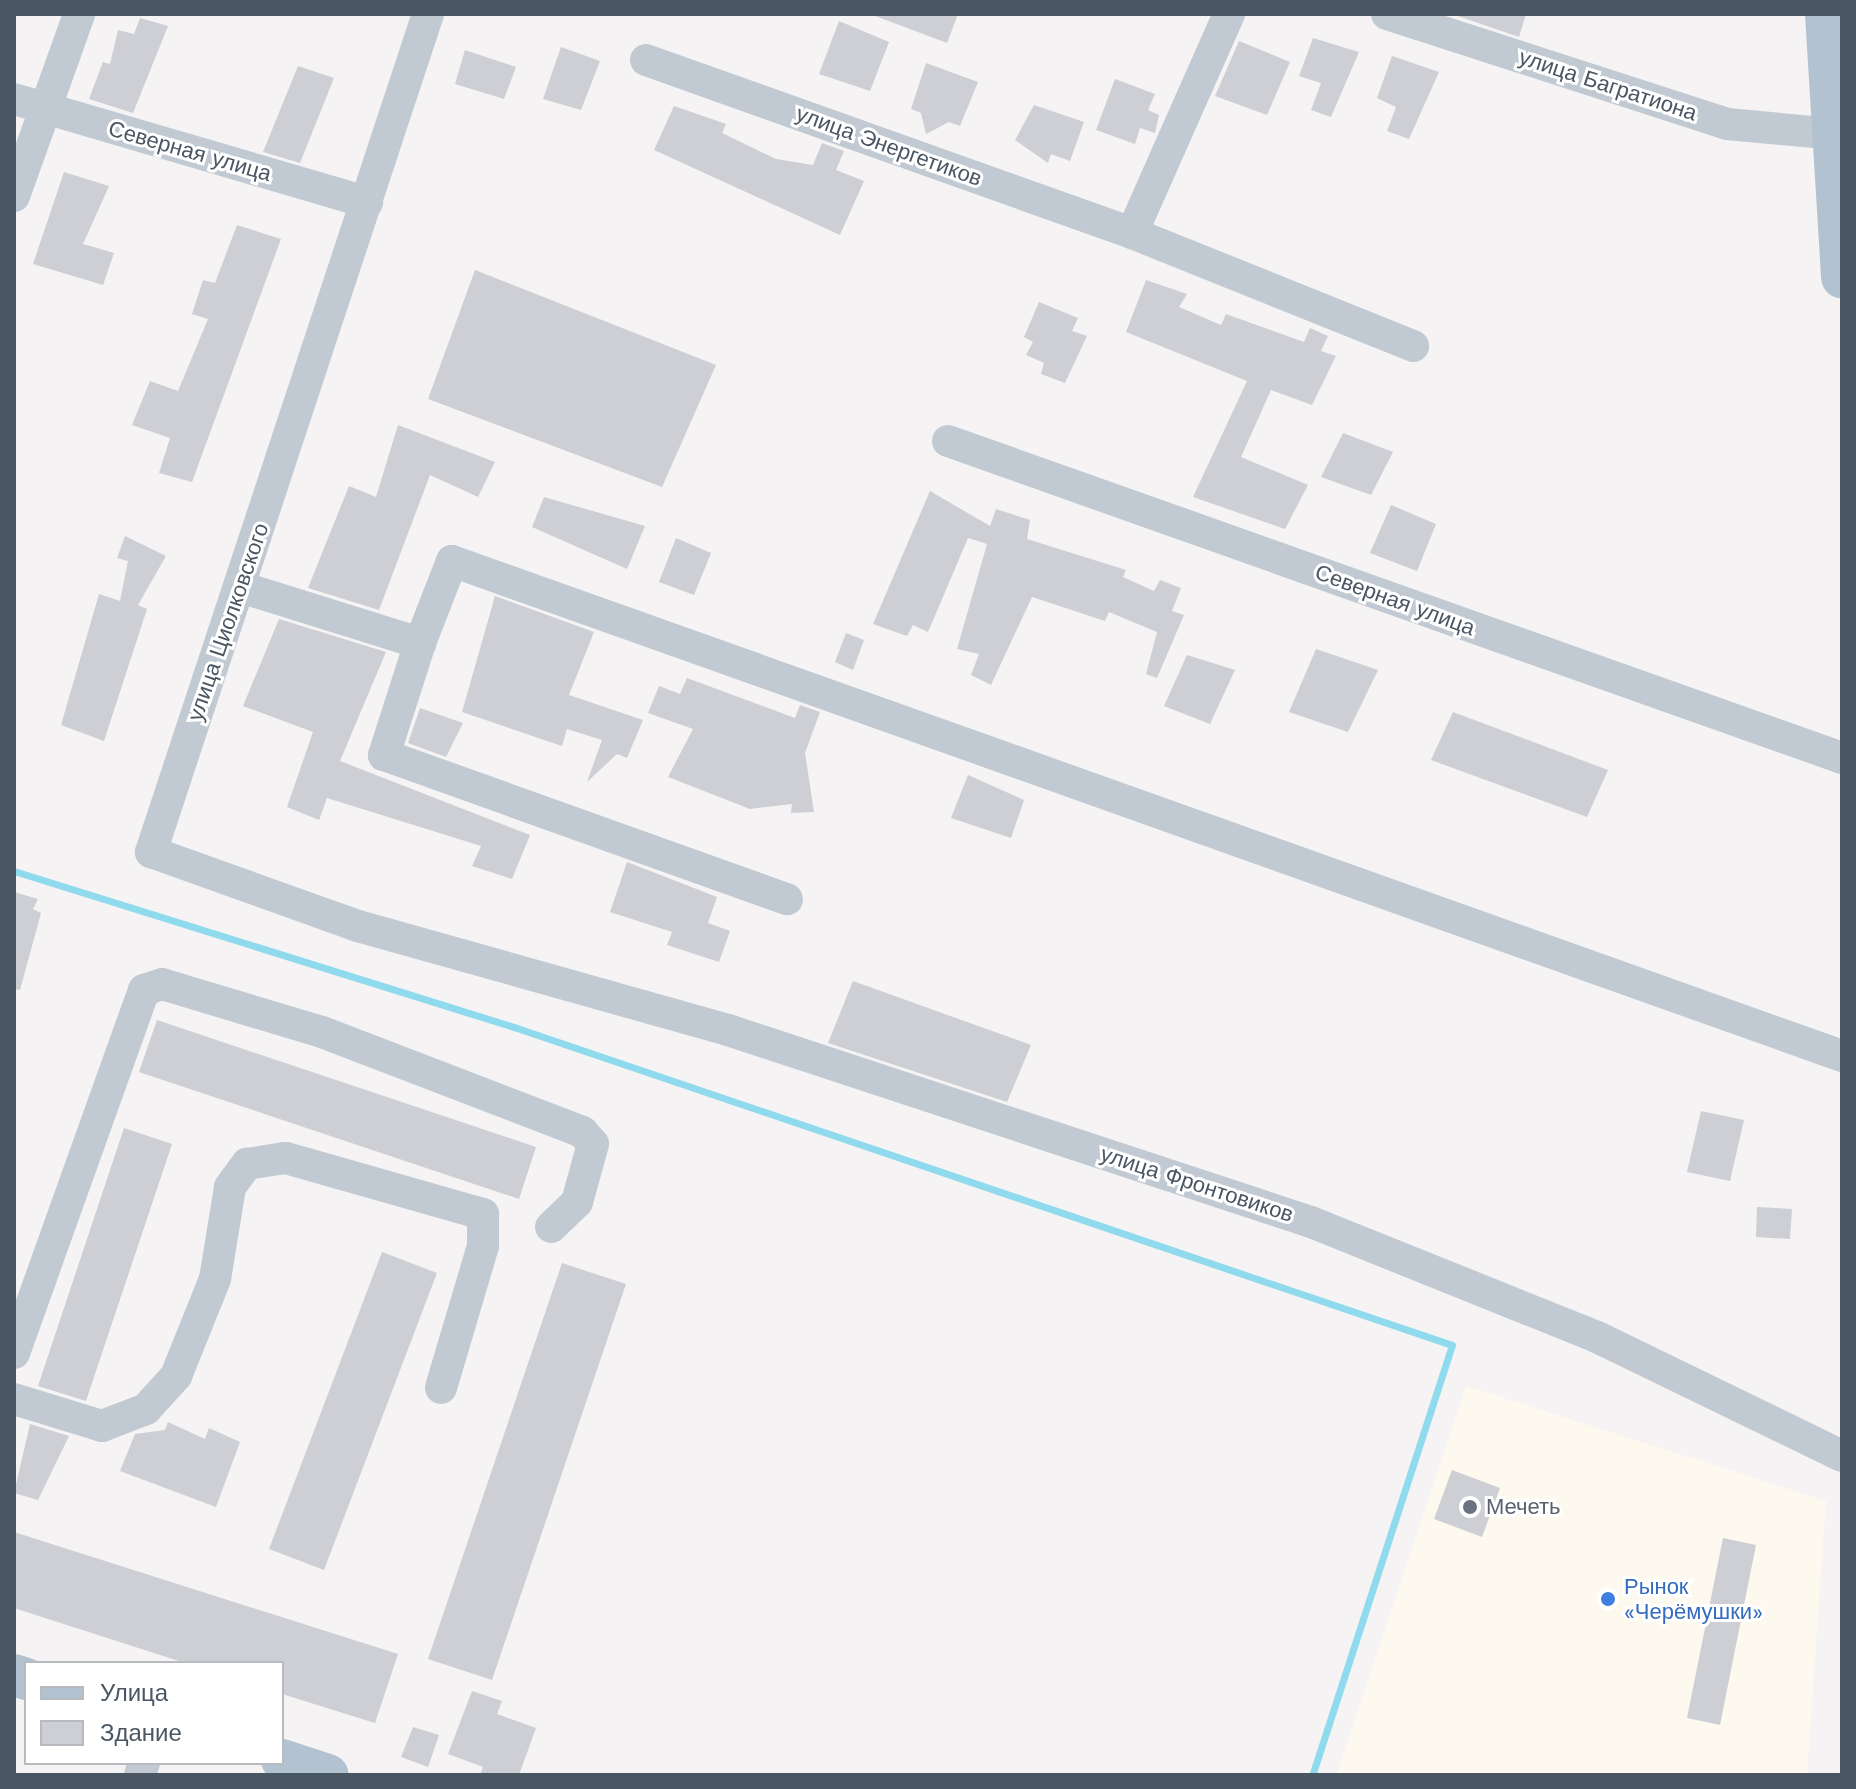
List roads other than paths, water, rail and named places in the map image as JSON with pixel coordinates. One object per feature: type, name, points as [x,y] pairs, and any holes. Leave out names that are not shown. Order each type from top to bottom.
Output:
[{"type":"main road","points":[[1826,14],[1841,258]]},
{"type":"main road","points":[[284,1761],[328,1775]]},
{"type":"main road","points":[[281,1765],[311,1775]]},
{"type":"street","points":[[14,196],[79,14]]},
{"type":"street","name":"улица Циолковского","points":[[428,14],[151,852],[358,926],[528,972]]},
{"type":"street","points":[[1132,233],[1229,14]]},
{"type":"street","name":"улица Багратиона","points":[[1387,14],[1727,124],[1834,134]]},
{"type":"street","name":"улица Энергетиков","points":[[646,60],[1132,233],[1413,346]]},
{"type":"street","name":"Северная улица","points":[[14,99],[367,202]]},
{"type":"street","name":"Северная улица","points":[[948,441],[1842,758]]},
{"type":"street","points":[[787,899],[384,755],[420,643],[452,561],[1842,1056]]},
{"type":"street","points":[[240,587],[420,643]]},
{"type":"street","name":"улица Фронтовиков","points":[[528,972],[1311,1222],[1597,1337],[1842,1456]]},
{"type":"street","points":[[14,1353],[144,990],[162,984],[322,1032],[582,1132],[593,1144],[577,1202],[551,1227]]},
{"type":"street","points":[[14,1399],[102,1426],[146,1409],[176,1376],[215,1279],[230,1187],[247,1164],[286,1158],[483,1214],[483,1246],[441,1388]]},
{"type":"waterway","points":[[14,871],[514,1027],[1452,1345],[1312,1775]]},
{"type":"place","name":"Мечеть","points":[[1470,1507]]},
{"type":"place","name":"Рынок «Черёмушки»","points":[[1608,1599]]}]
